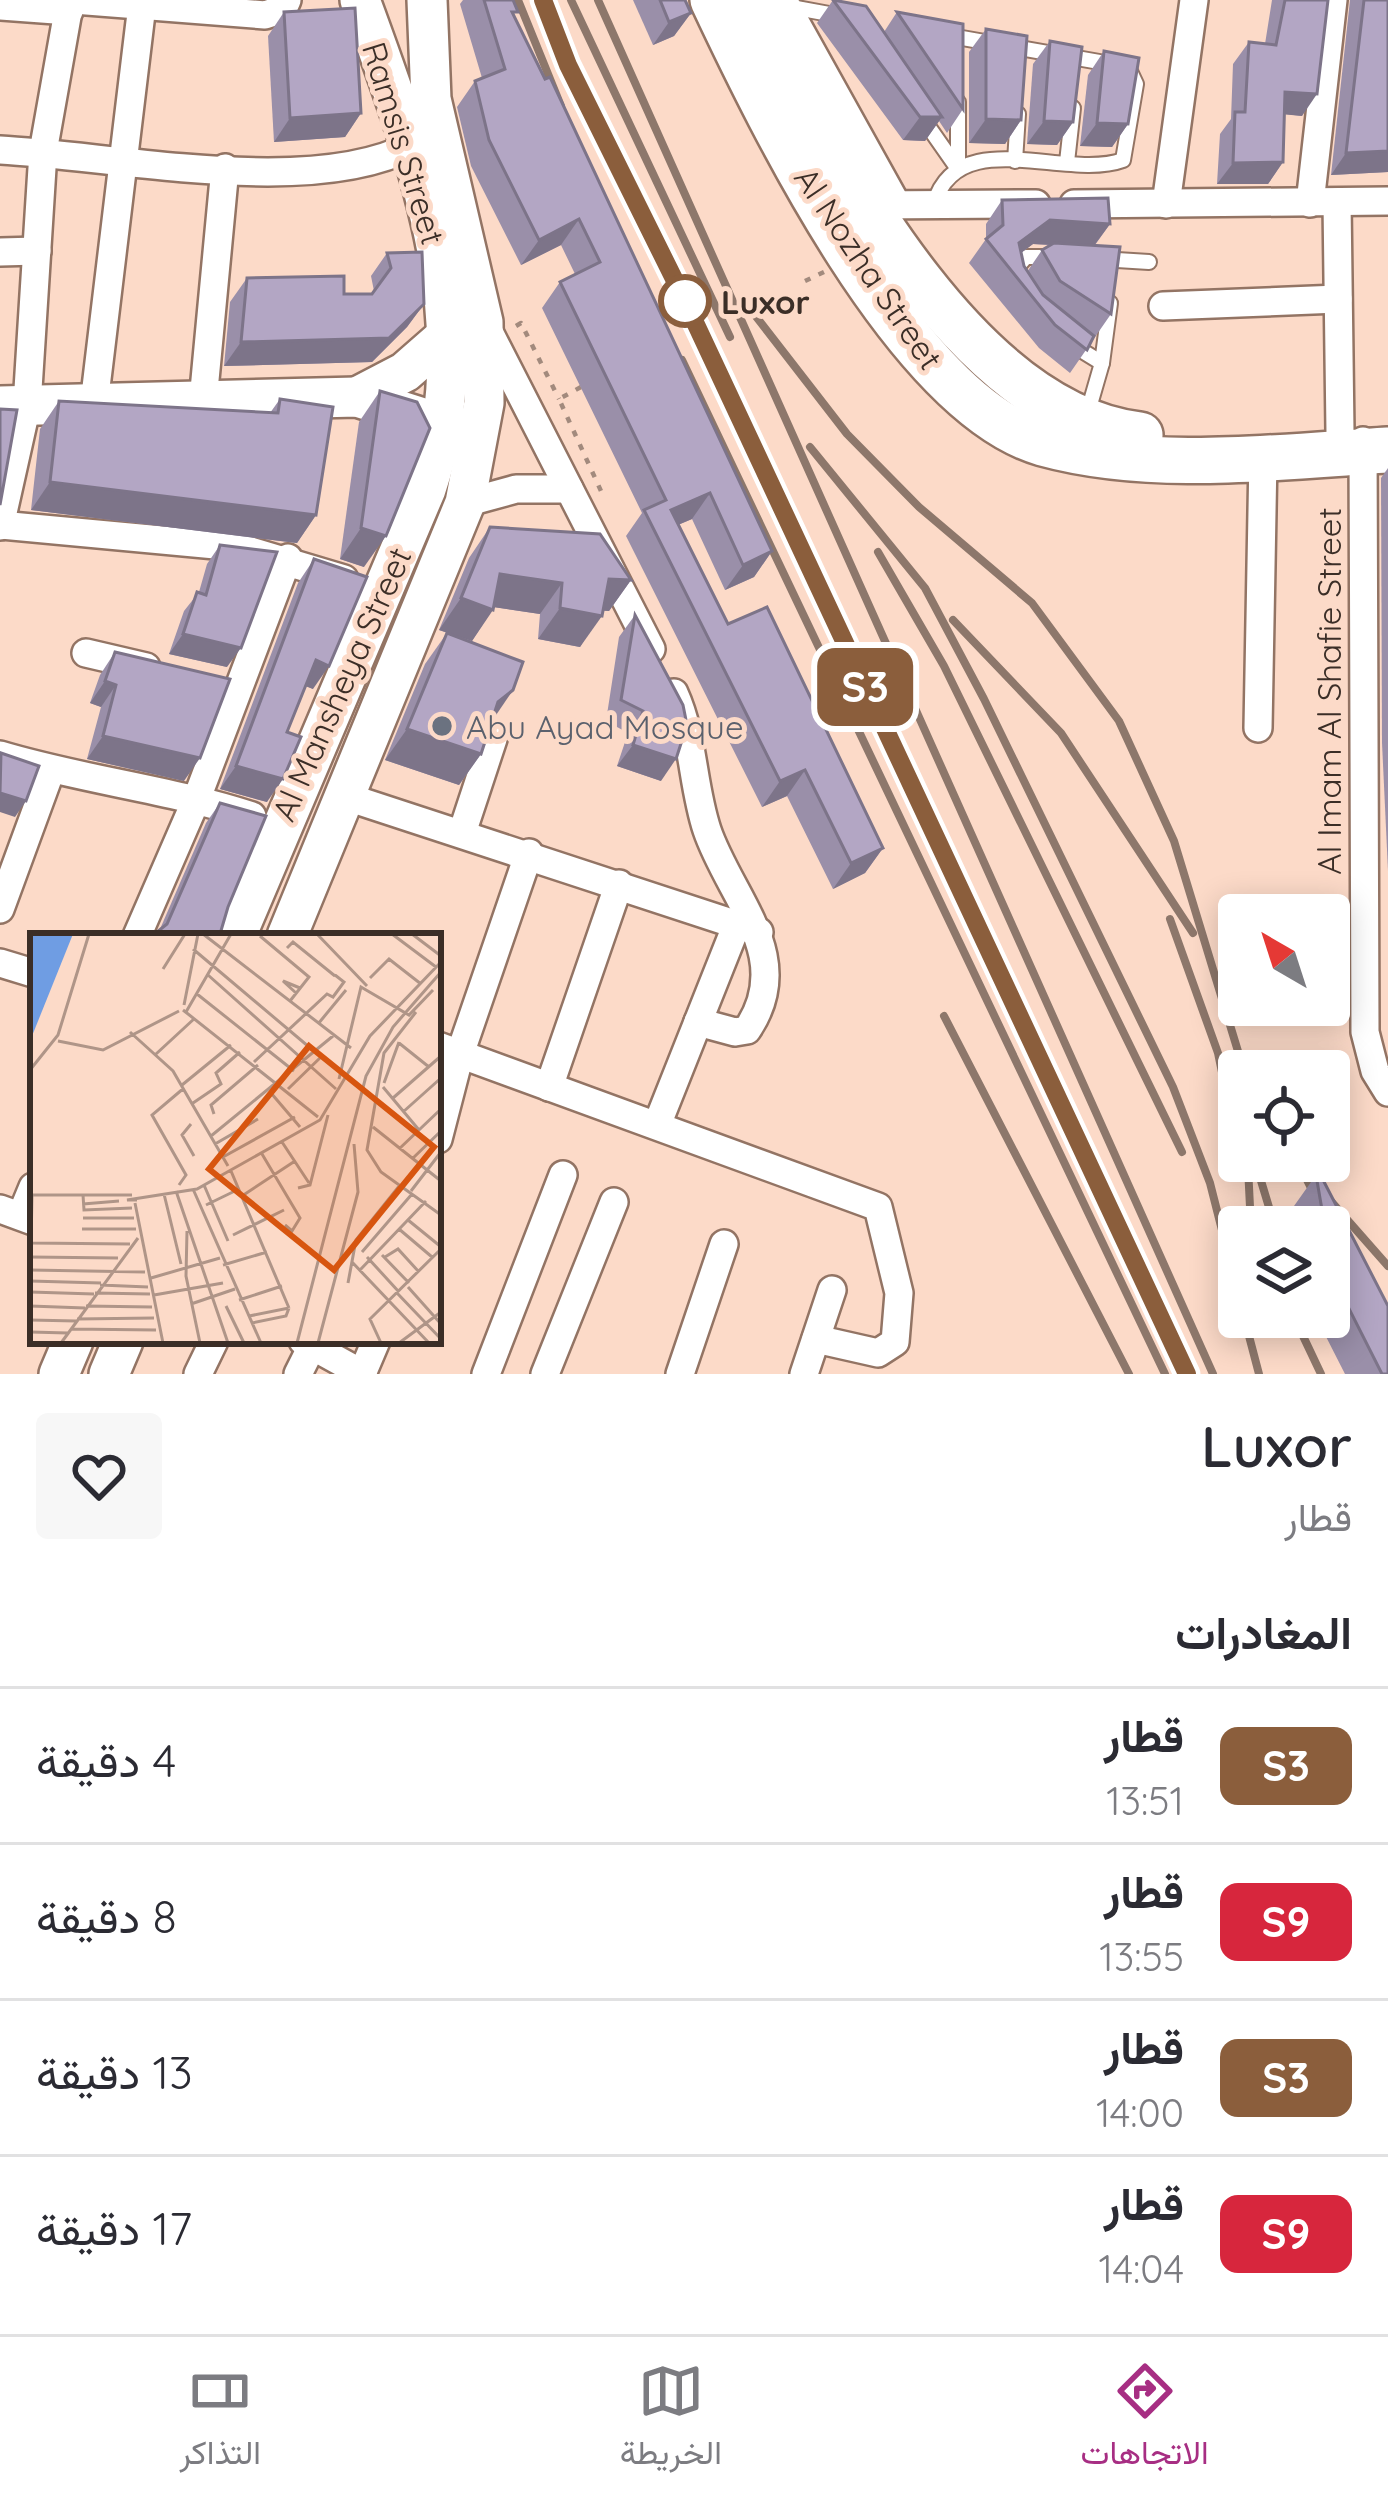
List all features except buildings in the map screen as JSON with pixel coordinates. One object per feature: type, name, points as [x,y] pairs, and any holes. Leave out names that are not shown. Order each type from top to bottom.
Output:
[{"type":"main road","name":"Ramsis Street","points":[[360,0],[412,145],[437,240],[445,337],[442,431]]},
{"type":"main road","name":"Al Mansheya Street","points":[[288,933],[465,503],[484,403],[488,330],[431,99],[427,0]]},
{"type":"main road","name":"Al Nozha Street","points":[[713,0],[806,179],[910,338],[956,392],[1012,431],[1173,439],[1368,438]]},
{"type":"main road","name":"Al Nozha Street","points":[[768,1],[943,307],[986,352],[1081,435],[1171,458],[1263,457],[1368,438]]},
{"type":"main road","points":[[357,397],[405,372],[445,337]]},
{"type":"main road","points":[[956,392],[986,352]]},
{"type":"main road","points":[[13,405],[357,397],[390,403],[442,431]]},
{"type":"main road","name":"Al Mansheya Street","points":[[237,933],[426,489],[442,431]]},
{"type":"main road","points":[[59,1374],[73,1344]]},
{"type":"main road","points":[[110,1374],[122,1344]]},
{"type":"street","points":[[0,6],[142,5],[265,15],[283,9],[287,0]]},
{"type":"street","points":[[1166,204],[1194,0]]},
{"type":"street","name":"Al Imam Al Shafie Street","points":[[1333,0],[1323,202],[1368,438],[1365,1032],[1387,1088]]},
{"type":"street","points":[[71,4],[43,152],[37,251],[0,526],[237,547],[288,558],[382,593]]},
{"type":"street","points":[[94,404],[142,5]]},
{"type":"street","points":[[0,150],[225,168],[343,171],[412,145]]},
{"type":"street","points":[[203,401],[225,168]]},
{"type":"street","points":[[883,205],[1102,213],[1166,204],[1388,201]]},
{"type":"street","points":[[0,252],[37,251]]},
{"type":"street","points":[[1163,306],[1338,299]]},
{"type":"street","points":[[488,330],[686,721],[708,832],[765,980],[751,1025],[741,1033],[698,1022]]},
{"type":"street","points":[[1258,728],[1263,457]]},
{"type":"street","points":[[465,503],[516,489],[569,489]]},
{"type":"street","points":[[138,933],[197,798],[226,686],[288,558]]},
{"type":"street","points":[[86,653],[172,674]]},
{"type":"street","points":[[462,832],[493,739]]},
{"type":"street","points":[[0,755],[51,770],[197,798],[280,825]]},
{"type":"street","points":[[0,910],[51,770]]},
{"type":"street","points":[[344,796],[748,928]]},
{"type":"street","points":[[441,1115],[449,1050],[529,854]]},
{"type":"street","points":[[550,1087],[619,884]]},
{"type":"street","points":[[657,1125],[698,1022],[748,928]]},
{"type":"street","points":[[0,963],[30,972]]},
{"type":"street","points":[[449,1050],[872,1203],[885,1219],[899,1293],[895,1342],[878,1353],[816,1339]]},
{"type":"street","points":[[486,1374],[563,1175]]},
{"type":"street","points":[[545,1374],[614,1202]]},
{"type":"street","points":[[680,1374],[724,1244]]},
{"type":"street","points":[[804,1374],[832,1290]]},
{"type":"street","points":[[198,1374],[213,1344]]},
{"type":"street","points":[[298,1374],[307,1344]]},
{"type":"street","points":[[309,1344],[363,1374],[375,1344]]},
{"type":"lane","points":[[768,1],[854,18]]},
{"type":"lane","points":[[934,205],[938,191],[958,169],[971,163],[1123,160],[1136,84],[1128,68],[938,33]]},
{"type":"lane","points":[[958,37],[958,59]]},
{"type":"lane","points":[[1021,71],[1023,49]]},
{"type":"lane","points":[[1076,79],[1078,58]]},
{"type":"lane","points":[[958,81],[958,169]]},
{"type":"lane","points":[[1015,161],[1019,94]]},
{"type":"lane","points":[[1067,162],[1074,100]]},
{"type":"lane","points":[[919,112],[958,169]]},
{"type":"lane","points":[[1081,435],[1102,363],[1111,260],[1104,241]]},
{"type":"lane","points":[[1022,292],[1013,269],[1026,257],[1149,262]]},
{"type":"lane","points":[[1056,332],[1102,363]]},
{"type":"path","points":[[805,281],[827,271]]},
{"type":"path","points":[[488,330],[521,323],[617,525],[594,537]]},
{"type":"path","points":[[559,399],[597,380]]},
{"type":"railway","points":[[518,0],[561,106]]},
{"type":"railway","points":[[543,0],[568,65],[685,301],[1187,1374]]},
{"type":"railway","points":[[571,0],[730,337]]},
{"type":"railway","points":[[598,0],[1213,1374]]},
{"type":"railway","points":[[751,310],[847,434],[919,507],[1032,603],[1119,721],[1174,841],[1238,1050]]},
{"type":"railway","points":[[682,360],[1165,1374]]},
{"type":"railway","points":[[810,447],[925,588],[1173,1087],[1218,1214]]},
{"type":"railway","points":[[878,552],[944,666],[1182,1152]]},
{"type":"railway","points":[[953,620],[1061,733],[1193,933]]},
{"type":"railway","points":[[1170,919],[1218,1053]]},
{"type":"railway","points":[[944,1016],[1129,1374]]},
{"type":"railway","points":[[1249,1182],[1250,1206]]},
{"type":"railway","points":[[1261,1182],[1269,1206]]},
{"type":"railway","points":[[1308,1182],[1320,1206]]},
{"type":"railway","points":[[1321,1190],[1388,1266]]},
{"type":"railway","points":[[1250,1338],[1259,1374]]},
{"type":"railway","points":[[1304,1338],[1321,1374]]},
{"type":"train","name":"S3","points":[[543,0],[568,65],[685,301],[1187,1374]]},
{"type":"place","name":"Luxor","points":[[685,301]]},
{"type":"place","name":"Abu Ayad Mosque","points":[[442,726]]}]
